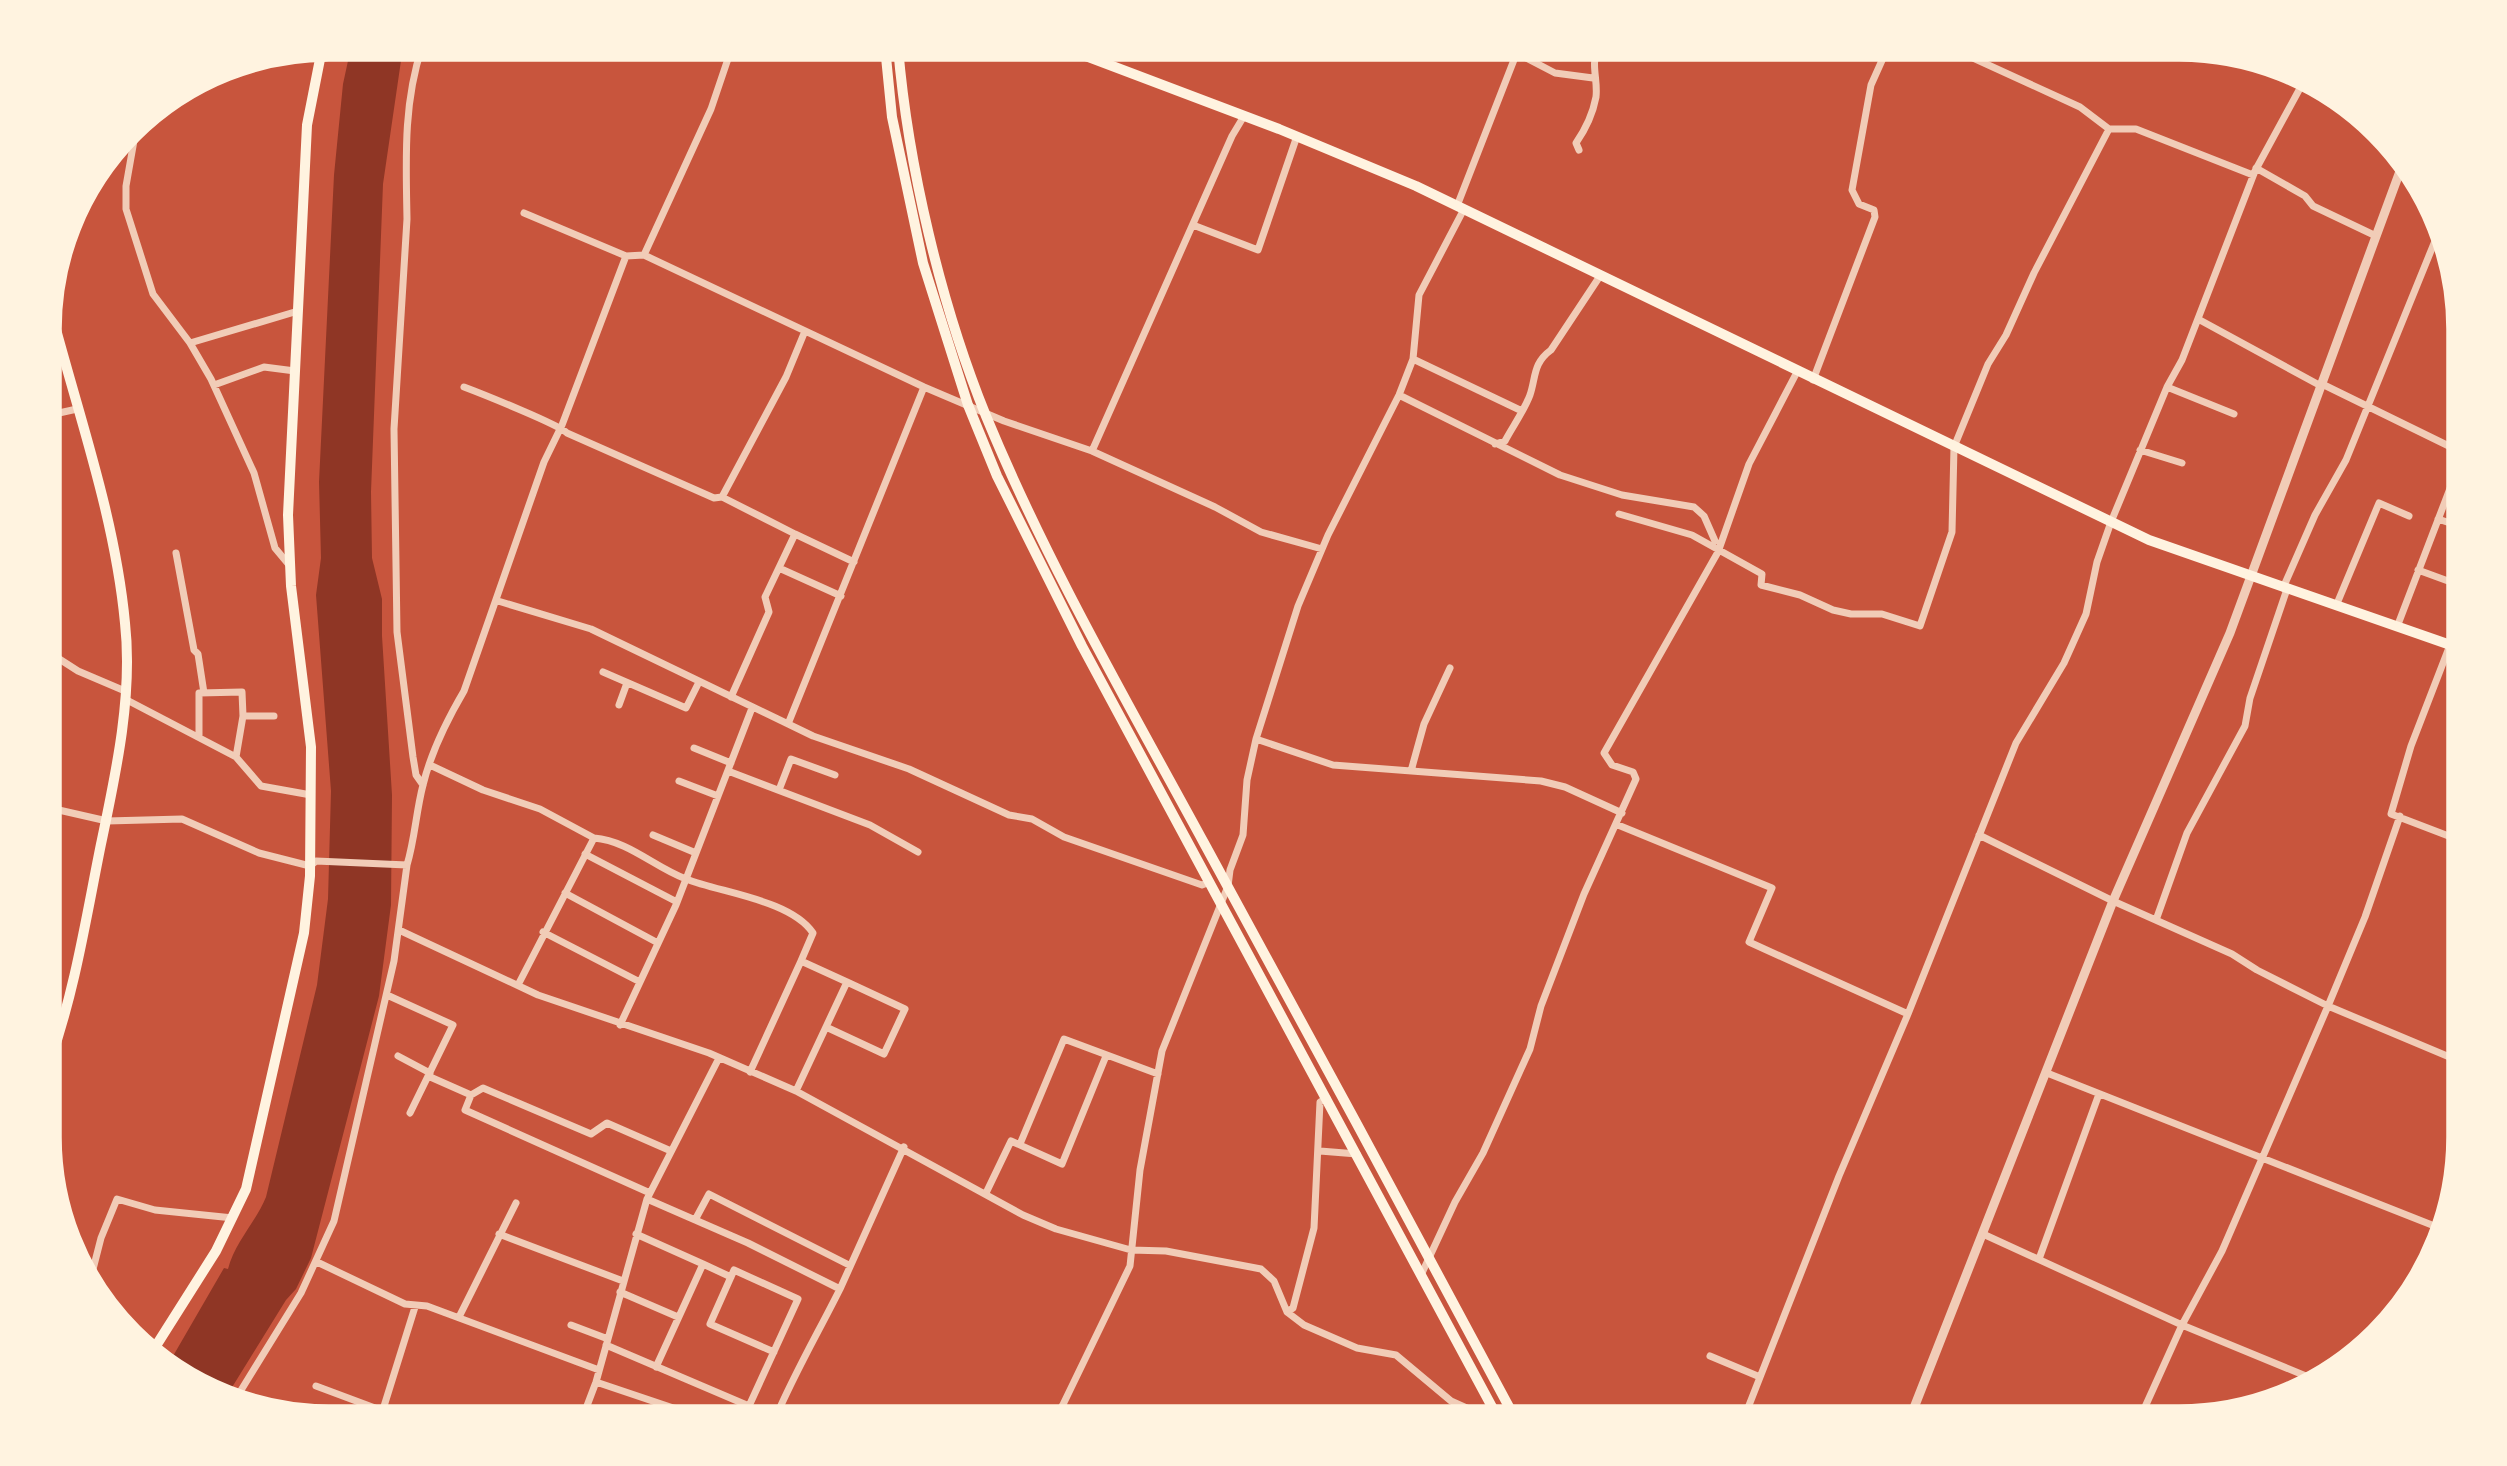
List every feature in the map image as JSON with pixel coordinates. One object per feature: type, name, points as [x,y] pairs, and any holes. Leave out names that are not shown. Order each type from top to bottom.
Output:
[{"type":"main road","points":[[157,1345],[194,1289],[246,1189],[285,1027],[304,933],[310,866],[311,747],[290,566],[288,514],[307,125],[320,60]]},
{"type":"main road","points":[[886,60],[892,117],[923,263],[968,405],[1019,524],[1493,1406]]},
{"type":"main road","points":[[900,60],[906,116],[936,260],[962,351],[985,413],[1033,520],[1509,1406]]},
{"type":"main road","points":[[1096,60],[1297,136],[1460,207],[2149,540],[2250,577],[2448,643]]},
{"type":"main road","points":[[59,341],[112,541],[126,625],[125,695],[107,821],[71,1000],[59,1035]]},
{"type":"street","points":[[418,60],[412,80],[407,118],[404,190],[407,219],[394,429],[397,632],[412,757],[416,775],[423,785]]},
{"type":"street","points":[[644,255],[710,109],[727,60]]},
{"type":"street","points":[[1062,1406],[1130,1266],[1140,1170],[1162,1051],[1228,886],[1230,870],[1243,835],[1247,780],[1256,739],[1298,606],[1322,549],[1399,395],[1413,359],[1419,295],[1460,207],[1514,60]]},
{"type":"street","points":[[1534,60],[1555,73],[1593,78]]},
{"type":"street","points":[[1578,149],[1576,143],[1586,128],[1596,95],[1593,78],[1595,60]]},
{"type":"street","points":[[1814,380],[1875,217],[1874,210],[1854,198],[1852,190],[1871,85],[1882,60]]},
{"type":"street","points":[[1977,60],[2080,107],[2109,129],[2136,129],[2255,171],[2305,197],[2313,205],[2376,236]]},
{"type":"street","points":[[1749,1406],[1839,1176],[1908,1014],[2016,743],[2064,663],[2086,614],[2097,562],[2111,522],[2198,319],[2255,171],[2300,89]]},
{"type":"street","points":[[1091,451],[1232,136],[1244,116]]},
{"type":"street","points":[[1619,514],[1672,527],[1692,535],[1718,552],[1762,574],[1761,585],[1800,595],[1833,610],[1851,614],[1882,614],[1920,626],[1952,532],[1954,447],[1988,364],[2006,335],[2034,273],[2109,129]]},
{"type":"street","points":[[1192,225],[1258,250],[1297,136]]},
{"type":"street","points":[[134,143],[126,186],[127,209],[153,294],[190,344],[214,385],[254,473],[275,548],[290,566]]},
{"type":"street","points":[[1915,1406],[2113,901],[2216,667],[2399,174]]},
{"type":"street","points":[[524,213],[626,256],[644,255],[924,387],[985,413],[1091,451],[1215,507],[1261,532],[1322,549]]},
{"type":"street","points":[[2157,920],[2187,833],[2245,726],[2250,698],[2285,589],[2315,515],[2346,460],[2366,405],[2434,244]]},
{"type":"street","points":[[241,1391],[317,1262],[342,1194],[387,995],[399,930],[403,864],[415,840],[423,785],[444,724],[464,691],[498,601],[544,462],[561,427],[626,256]]},
{"type":"street","points":[[1495,444],[1505,441],[1522,411],[1542,357],[1551,350],[1600,276]]},
{"type":"street","points":[[190,344],[298,311]]},
{"type":"street","points":[[2198,319],[2321,385],[2448,446]]},
{"type":"street","points":[[722,497],[786,377],[805,331]]},
{"type":"street","points":[[1413,359],[1522,411]]},
{"type":"street","points":[[214,385],[264,368],[295,371]]},
{"type":"street","points":[[1422,1273],[1483,1153],[1530,1049],[1541,1006],[1584,894],[1618,825],[1636,775],[1612,765],[1604,752],[1718,552],[1749,464],[1797,372]]},
{"type":"street","points":[[464,387],[546,424],[561,427],[567,433],[714,498],[722,497],[854,562]]},
{"type":"street","points":[[788,724],[924,387]]},
{"type":"street","points":[[2167,387],[2234,414]]},
{"type":"street","points":[[1399,395],[1560,475],[1646,500],[1694,507],[1704,516],[1714,541]]},
{"type":"street","points":[[59,413],[77,409]]},
{"type":"street","points":[[2140,450],[2182,463]]},
{"type":"street","points":[[2397,627],[2438,519],[2448,501]]},
{"type":"street","points":[[2336,606],[2379,503],[2409,516]]},
{"type":"street","points":[[2438,519],[2448,522]]},
{"type":"street","points":[[730,697],[769,612],[765,597],[795,534]]},
{"type":"street","points":[[176,553],[204,693]]},
{"type":"street","points":[[779,568],[841,596]]},
{"type":"street","points":[[2418,570],[2448,581]]},
{"type":"street","points":[[498,601],[591,629],[788,724],[909,769],[1009,815],[1032,818],[1064,837],[1117,858],[1202,885],[1210,882]]},
{"type":"street","points":[[1068,619],[1079,610]]},
{"type":"street","points":[[59,659],[236,757],[261,786],[311,795]]},
{"type":"street","points":[[2448,663],[2411,746],[2391,814],[2448,836]]},
{"type":"street","points":[[1411,771],[1424,724],[1450,668]]},
{"type":"street","points":[[603,672],[686,708],[699,682]]},
{"type":"street","points":[[619,705],[627,683]]},
{"type":"street","points":[[199,737],[200,693],[242,692],[243,716],[236,757]]},
{"type":"street","points":[[620,1025],[677,902],[752,708]]},
{"type":"street","points":[[243,716],[274,716]]},
{"type":"street","points":[[1256,739],[1333,765],[1541,781],[1565,787],[1622,813]]},
{"type":"street","points":[[694,748],[779,790],[870,825],[918,852]]},
{"type":"street","points":[[779,790],[791,759],[835,775]]},
{"type":"street","points":[[430,765],[482,790],[540,809],[594,838],[614,840],[686,879],[748,898],[804,921],[813,933],[750,1072]]},
{"type":"street","points":[[679,781],[718,796]]},
{"type":"street","points":[[59,810],[107,821],[182,819],[259,853],[296,860],[310,866],[316,860],[403,864]]},
{"type":"street","points":[[2145,1406],[2182,1325],[2222,1251],[2262,1159],[2365,917],[2400,816]]},
{"type":"street","points":[[1618,825],[1772,888],[1749,942],[1908,1014]]},
{"type":"street","points":[[653,835],[696,853]]},
{"type":"street","points":[[1979,835],[2113,901],[2232,954],[2256,970],[2328,1006],[2448,1056]]},
{"type":"street","points":[[518,985],[543,932],[594,838]]},
{"type":"street","points":[[585,854],[677,902]]},
{"type":"street","points":[[565,893],[658,943]]},
{"type":"street","points":[[399,930],[518,985],[620,1025],[719,1058],[796,1091],[1056,1229],[1131,1250],[1166,1251],[1261,1269],[1274,1281],[1287,1312],[1322,1335],[1357,1348],[1396,1355],[1451,1401],[1462,1406]]},
{"type":"street","points":[[543,932],[640,982]]},
{"type":"street","points":[[801,961],[905,1009],[884,1054],[826,1027]]},
{"type":"street","points":[[796,1091],[847,982]]},
{"type":"street","points":[[387,995],[453,1025],[410,1114]]},
{"type":"street","points":[[1020,1144],[1064,1040],[1158,1074]]},
{"type":"street","points":[[398,1056],[471,1095]]},
{"type":"street","points":[[986,1194],[1011,1141],[1062,1164],[1106,1056]]},
{"type":"street","points":[[587,1406],[649,1196],[719,1058]]},
{"type":"street","points":[[2047,1073],[2433,1225]]},
{"type":"street","points":[[671,1151],[607,1123],[591,1134],[483,1088],[471,1095],[465,1110],[839,1289]]},
{"type":"street","points":[[2039,1259],[2099,1094]]},
{"type":"street","points":[[1287,1312],[1293,1308],[1314,1228],[1314,1197],[1320,1151],[1320,1102],[1327,1098]]},
{"type":"street","points":[[780,1406],[795,1371],[808,1353],[839,1289],[904,1147]]},
{"type":"street","points":[[1320,1151],[1357,1154]]},
{"type":"street","points":[[695,1220],[709,1194],[849,1265]]},
{"type":"street","points":[[94,1268],[101,1238],[117,1199],[155,1210],[233,1218]]},
{"type":"street","points":[[459,1317],[516,1203]]},
{"type":"street","points":[[499,1234],[623,1281]]},
{"type":"street","points":[[636,1234],[731,1277]]},
{"type":"street","points":[[1983,1234],[2182,1325],[2304,1375]]},
{"type":"street","points":[[317,1262],[415,1307],[427,1306],[599,1370]]},
{"type":"street","points":[[656,1367],[703,1264]]},
{"type":"street","points":[[571,1325],[656,1367],[749,1406],[774,1352],[798,1299],[734,1270],[710,1324],[774,1352]]},
{"type":"street","points":[[620,1292],[678,1317]]},
{"type":"street","points":[[385,1406],[415,1307]]},
{"type":"street","points":[[1710,1356],[1760,1377]]},
{"type":"street","points":[[596,1382],[668,1406]]},
{"type":"street","points":[[316,1386],[362,1406]]},
{"type":"shaded area","points":[[348,60],[401,60],[383,184],[371,492],[372,558],[382,599],[392,795],[391,905],[379,996],[311,1258],[296,1289],[286,1300],[232,1388],[210,1379],[173,1357],[224,1268],[228,1269],[235,1250],[266,1197],[317,985],[328,899],[331,791],[316,595],[321,558],[319,482],[334,175],[343,84]]}]
